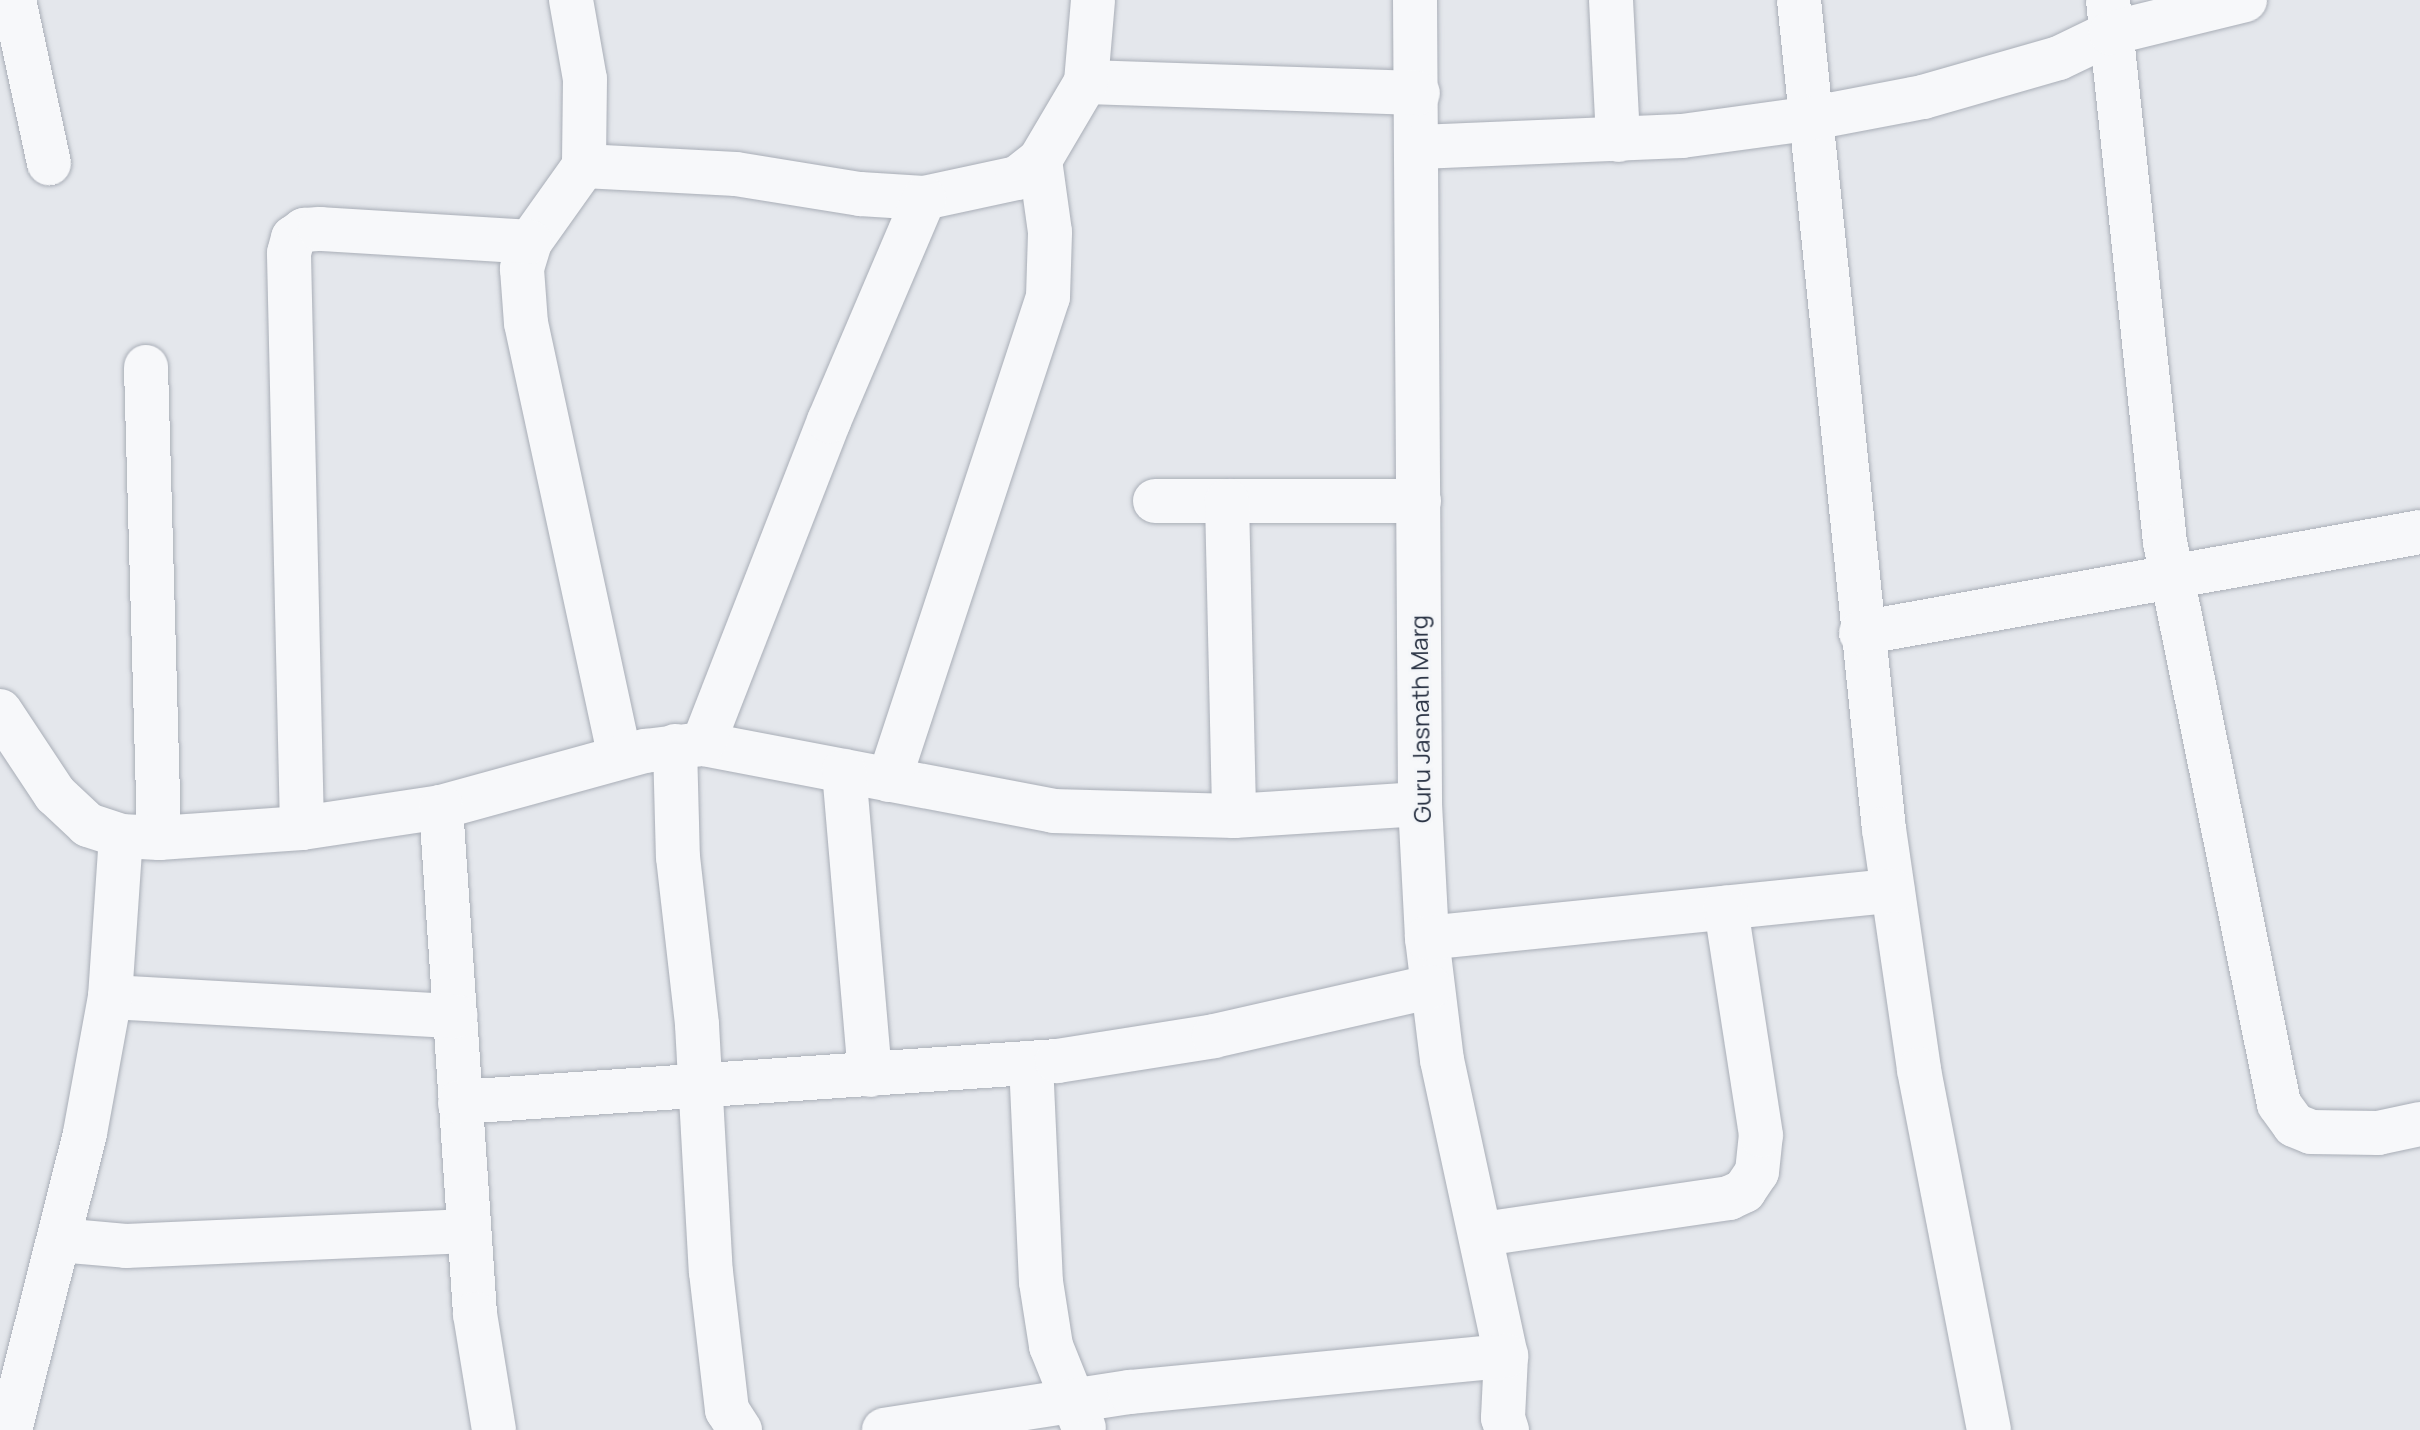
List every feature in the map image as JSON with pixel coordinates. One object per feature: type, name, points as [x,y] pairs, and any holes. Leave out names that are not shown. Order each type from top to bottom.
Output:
[{"type":"street","points":[[14,0],[49,163]]},
{"type":"street","points":[[571,0],[585,79],[584,166],[530,242],[522,269],[526,323],[620,757]]},
{"type":"street","points":[[584,166],[736,174],[860,194],[924,198],[1017,178],[1040,160],[1086,82],[1093,0]]},
{"type":"street","name":"Guru Jasnath Marg","points":[[1415,0],[1419,147],[1420,804],[1430,987],[1506,1356],[1503,1418],[1507,1430]]},
{"type":"street","points":[[1611,0],[1618,140]]},
{"type":"street","points":[[1799,0],[1813,118],[1861,633],[1893,891],[1919,1070],[1989,1430]]},
{"type":"street","points":[[1419,147],[1618,140],[1813,118],[1923,97],[2059,58],[2109,16],[2245,0]]},
{"type":"street","points":[[2109,16],[2172,578],[2279,1104],[2294,1125],[2311,1132],[2378,1133],[2420,1124]]},
{"type":"street","points":[[1086,82],[1418,93]]},
{"type":"street","points":[[889,780],[1048,297],[1050,232],[1040,160]]},
{"type":"street","points":[[740,1430],[727,1410],[717,1330],[701,1087],[678,857],[689,745],[924,198]]},
{"type":"street","points":[[302,828],[289,253],[293,238],[320,229],[530,242]]},
{"type":"street","points":[[10,1430],[59,1240],[140,837],[146,367]]},
{"type":"street","points":[[1155,501],[1419,501]]},
{"type":"street","points":[[1227,501],[1234,816]]},
{"type":"street","points":[[1861,633],[2420,532]]},
{"type":"street","points":[[0,711],[55,794],[88,825],[140,837],[302,828],[441,807],[620,757],[689,745],[1053,811],[1234,816],[1420,804]]},
{"type":"street","points":[[844,771],[870,1075]]},
{"type":"street","points":[[441,807],[475,1314],[494,1430]]},
{"type":"street","points":[[1427,938],[1893,891]]},
{"type":"street","points":[[1483,1234],[1716,1200],[1744,1191],[1757,1172],[1761,1135],[1726,908]]},
{"type":"street","points":[[460,1102],[1031,1063],[1201,1039],[1430,987]]},
{"type":"street","points":[[110,997],[455,1016]]},
{"type":"street","points":[[1031,1063],[1041,1282],[1051,1346],[1079,1416]]},
{"type":"street","points":[[59,1240],[126,1246],[469,1231]]},
{"type":"street","points":[[884,1430],[1079,1416],[1130,1392],[1506,1356]]}]
